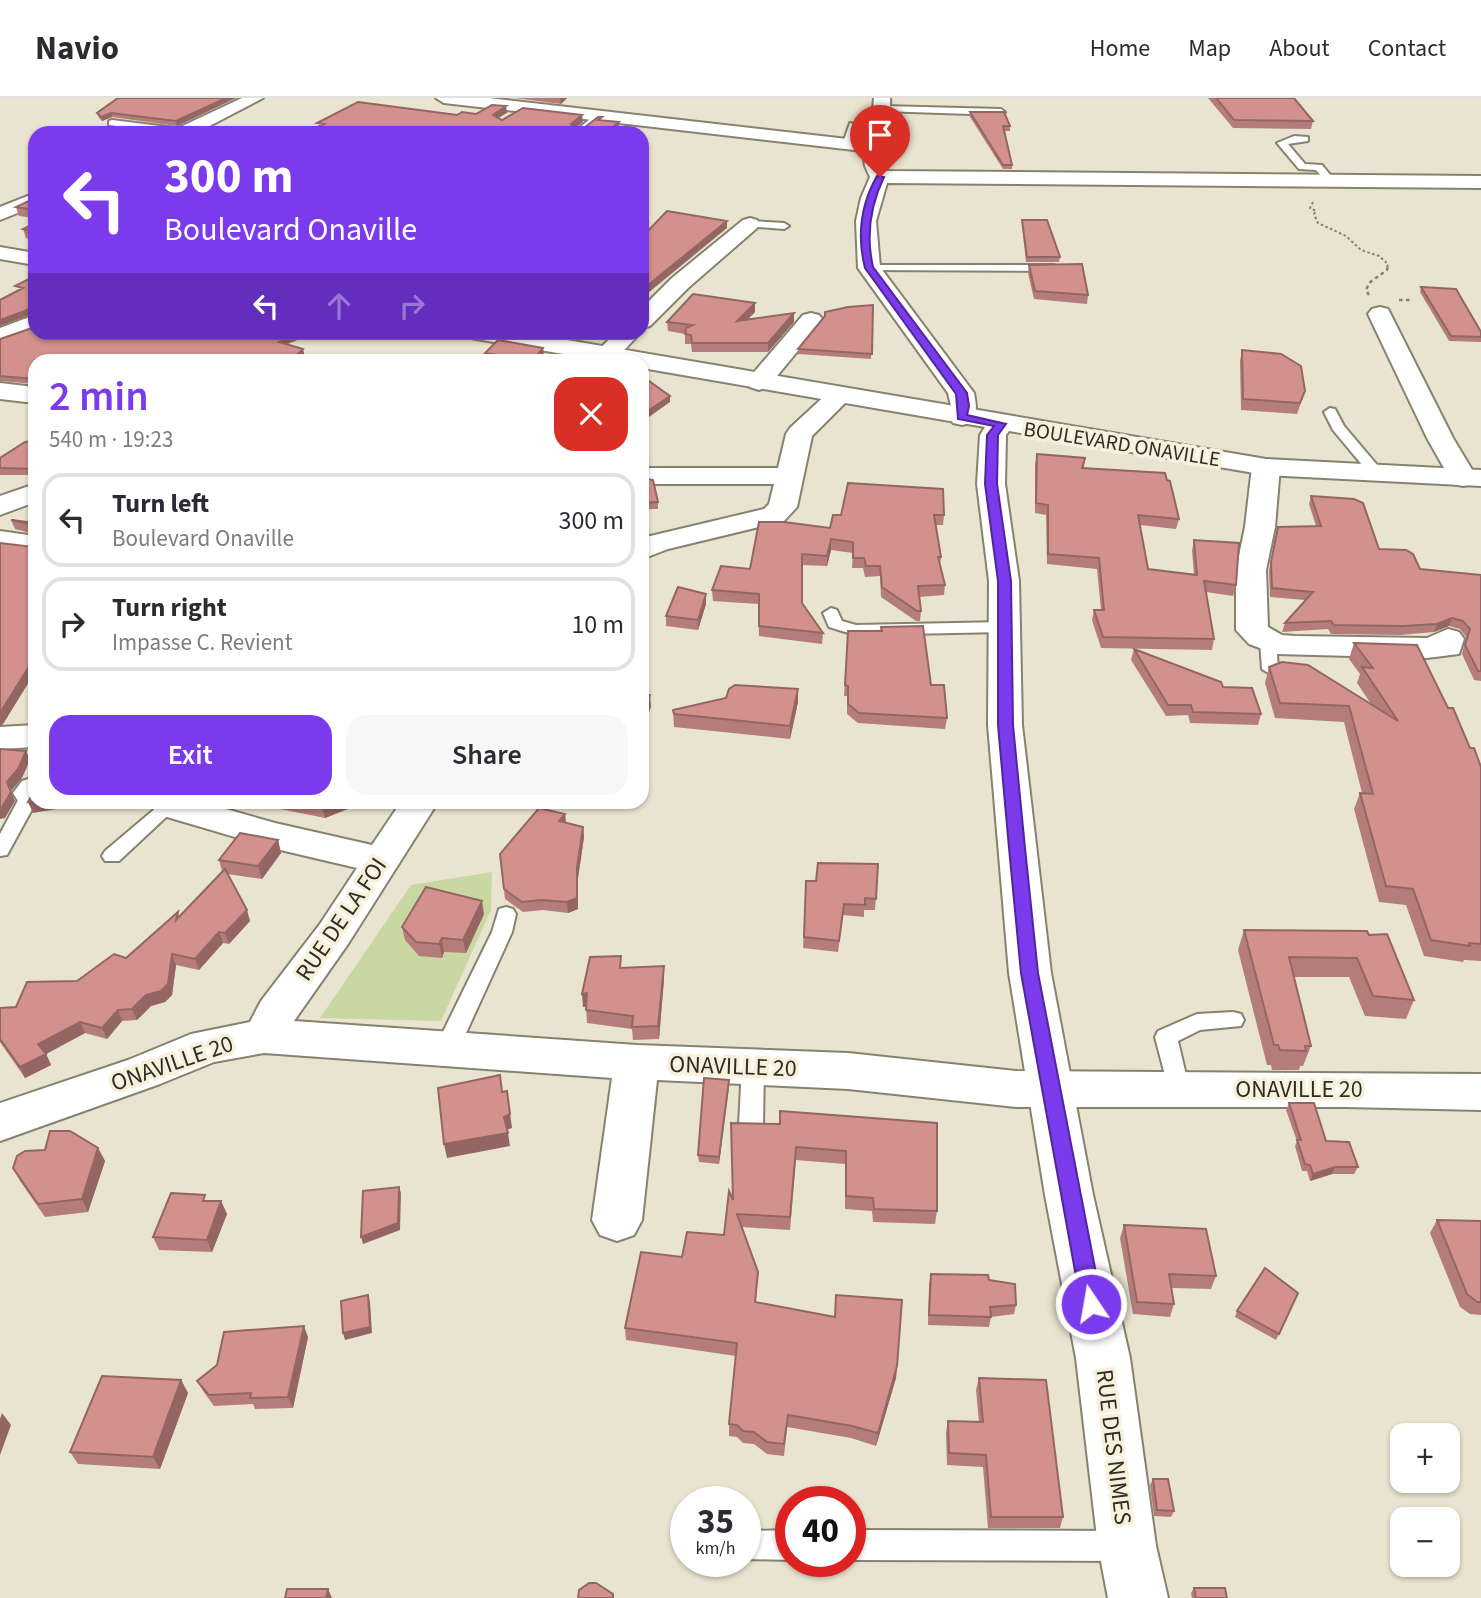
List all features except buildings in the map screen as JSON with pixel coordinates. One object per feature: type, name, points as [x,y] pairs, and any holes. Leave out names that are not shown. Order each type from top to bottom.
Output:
[{"type":"street","points":[[196,126],[255,98]]},
{"type":"street","points":[[444,98],[872,148]]},
{"type":"street","points":[[880,177],[870,157],[882,118],[882,103]]},
{"type":"street","points":[[880,177],[1481,182]]},
{"type":"street","points":[[880,177],[868,202],[864,249],[869,268],[961,393],[964,406],[981,421]]},
{"type":"street","points":[[0,214],[28,202]]},
{"type":"street","points":[[649,314],[680,283],[750,224]]},
{"type":"street","points":[[0,253],[28,258]]},
{"type":"street","points":[[1376,306],[1406,363],[1434,428],[1472,478]]},
{"type":"street","points":[[759,382],[811,320]]},
{"type":"street","points":[[0,337],[28,325]]},
{"type":"street","points":[[521,340],[600,354]]},
{"type":"street","points":[[607,354],[622,340]]},
{"type":"street","name":"BOULEVARD ONAVILLE","points":[[649,362],[981,421],[1266,467],[1472,478]]},
{"type":"street","points":[[0,391],[28,394]]},
{"type":"street","points":[[649,546],[658,542],[774,515],[783,507],[799,434],[839,396]]},
{"type":"street","name":"RUE DES NIMES","points":[[981,421],[993,435],[991,484],[1002,550],[1006,725],[1030,973],[1103,1358],[1127,1546],[1138,1598]]},
{"type":"street","points":[[1266,467],[1259,535],[1251,570],[1250,618],[1252,630],[1269,655],[1294,646],[1447,648],[1448,639]]},
{"type":"street","points":[[649,476],[791,476]]},
{"type":"street","points":[[0,540],[28,544]]},
{"type":"street","points":[[0,738],[28,736]]},
{"type":"street","points":[[184,809],[272,835],[380,860]]},
{"type":"street","name":"RUE DE LA FOI","points":[[264,1036],[276,1013],[334,934],[414,809]]},
{"type":"street","name":"ONAVILLE 20","points":[[0,1122],[144,1072],[207,1046],[264,1036],[637,1062],[848,1071],[1016,1089],[1481,1092]]},
{"type":"street","points":[[617,1220],[637,1062]]},
{"type":"lane","points":[[882,103],[1001,112]]},
{"type":"lane","points":[[511,116],[528,107]]},
{"type":"lane","points":[[587,126],[599,117]]},
{"type":"lane","points":[[112,123],[136,126]]},
{"type":"lane","points":[[845,144],[853,125]]},
{"type":"lane","points":[[1305,139],[1282,143],[1302,167],[1319,167],[1327,182]]},
{"type":"lane","points":[[750,224],[784,226]]},
{"type":"lane","points":[[869,268],[1062,268]]},
{"type":"lane","points":[[1330,412],[1338,427],[1378,475]]},
{"type":"lane","points":[[831,613],[835,624],[855,630],[1004,626]]},
{"type":"lane","points":[[0,850],[28,802]]},
{"type":"lane","points":[[112,856],[165,809]]},
{"type":"lane","points":[[448,1049],[502,932],[506,914]]},
{"type":"lane","points":[[1178,1088],[1166,1037],[1197,1022],[1233,1020]]},
{"type":"lane","points":[[751,1125],[753,1066]]},
{"type":"lane","points":[[866,1545],[1127,1546]]},
{"type":"path","points":[[1327,182],[1326,188],[1318,191],[1319,196],[1310,208],[1316,211],[1314,214],[1318,223],[1346,236],[1362,250],[1379,256],[1388,264],[1387,270],[1379,274],[1367,287],[1376,306]]},
{"type":"green space","points":[[492,872],[491,910],[441,1021],[320,1018],[411,885]]},
{"type":"route","points":[[880,177],[868,202],[864,249],[869,268],[961,393],[964,406],[962,417],[1001,424],[993,435],[991,484],[1002,550],[1006,725],[1017,848],[1030,973],[1091,1304]]}]
